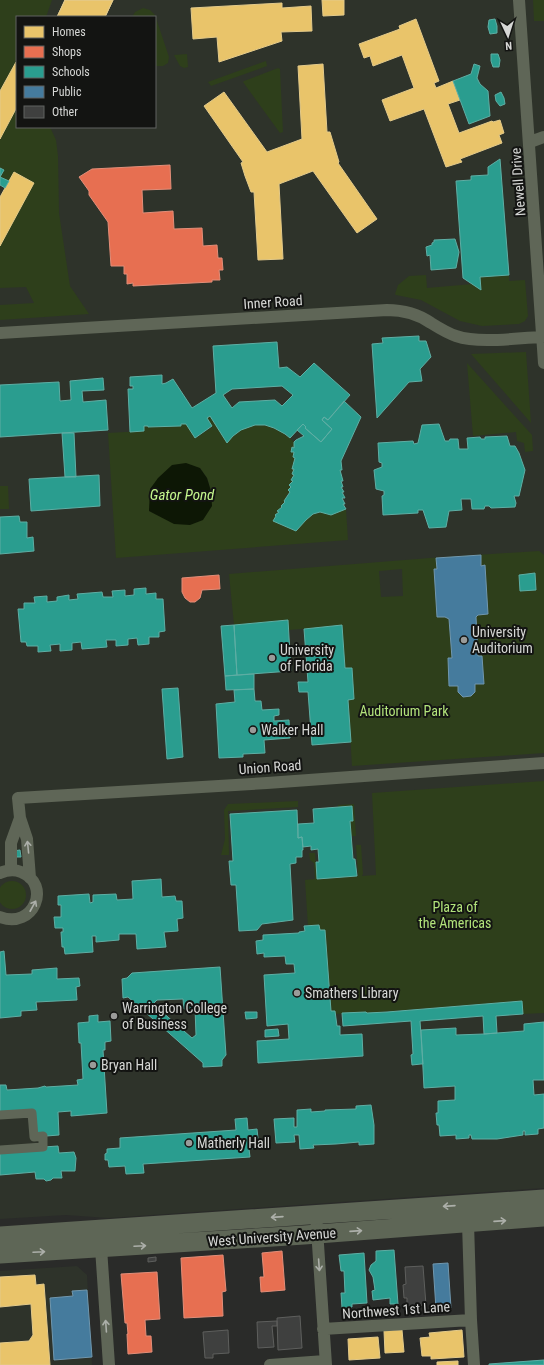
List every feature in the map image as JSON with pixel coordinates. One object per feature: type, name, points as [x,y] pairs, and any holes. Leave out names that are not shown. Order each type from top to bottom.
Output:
[{"type":"main road","name":"West University Avenue","points":[[0,1236],[544,1200]]},
{"type":"main road","name":"West University Avenue","points":[[0,1254],[317,1234],[544,1217]]},
{"type":"street","name":"Newell Drive","points":[[519,0],[530,142],[544,363]]},
{"type":"street","points":[[530,142],[544,137]]},
{"type":"street","name":"Inner Road","points":[[0,333],[388,310],[409,312],[447,332],[463,338],[474,340],[542,337]]},
{"type":"street","name":"Union Road","points":[[30,878],[27,839],[20,818],[18,798],[267,783],[544,763]]},
{"type":"street","name":"Union Road","points":[[0,917],[13,920],[20,919],[30,912],[34,906],[37,893],[36,887],[30,878],[23,873],[6,872],[10,843],[20,818]]},
{"type":"street","points":[[0,1115],[32,1113],[34,1137],[43,1136],[43,1147],[0,1150]]},
{"type":"street","points":[[270,1365],[325,1363],[316,1214]]},
{"type":"street","points":[[468,1223],[474,1365]]},
{"type":"street","points":[[101,1248],[109,1365]]},
{"type":"street","name":"Northwest 1st Lane","points":[[323,1330],[471,1320]]},
{"type":"shaded area","name":"University of Florida","points":[[0,0],[544,0],[544,1188],[108,1218],[66,1215],[0,1219]]},
{"type":"shaded area","points":[[77,1266],[87,1275],[92,1365],[0,1365],[0,1271]]},
{"type":"green space","points":[[0,0],[52,0],[46,16],[16,16],[16,62],[0,91]]},
{"type":"green space","points":[[533,0],[544,0],[544,21],[534,21]]},
{"type":"green space","points":[[143,8],[150,10],[155,16],[133,16],[135,12]]},
{"type":"green space","points":[[156,18],[169,57],[168,63],[163,66],[156,66]]},
{"type":"green space","points":[[187,54],[188,67],[184,68],[180,66],[174,55]]},
{"type":"green space","points":[[266,61],[267,66],[211,86],[208,82]]},
{"type":"green space","points":[[278,68],[280,69],[283,132],[280,133],[243,82]]},
{"type":"green space","points":[[16,109],[16,128],[50,128],[56,140],[58,156],[59,213],[70,286],[89,314],[0,320],[0,305],[34,303],[26,287],[0,288],[0,246],[14,173],[9,181],[0,177],[4,170],[0,168],[0,139]]},
{"type":"green space","points":[[426,275],[427,288],[473,284],[481,290],[480,277],[509,275],[509,281],[525,280],[528,316],[525,321],[519,324],[482,326],[460,321],[421,300],[395,294],[398,285],[409,276]]},
{"type":"green space","points":[[526,352],[531,423],[471,354]]},
{"type":"green space","points":[[467,363],[532,435],[533,451],[525,452],[524,443],[517,441],[516,432],[473,436]]},
{"type":"green space","points":[[210,416],[227,442],[243,429],[260,425],[269,426],[286,435],[294,442],[292,452],[294,452],[293,457],[295,458],[292,474],[294,475],[291,480],[293,481],[289,485],[291,487],[290,492],[286,496],[285,502],[278,511],[279,512],[275,515],[276,516],[273,521],[296,531],[302,523],[313,514],[346,509],[348,540],[116,558],[108,433],[144,431],[144,426],[181,426],[181,424],[186,424],[196,438],[212,427],[207,418]],"holes":[[[200,468],[207,478],[211,491],[162,517],[149,511]]]},
{"type":"green space","points":[[0,486],[8,486],[9,509],[0,509]]},
{"type":"green space","name":"Auditorium Park","points":[[539,551],[544,555],[544,753],[352,766],[348,700],[354,699],[352,668],[345,668],[342,626],[288,630],[288,620],[234,625],[229,574]],"holes":[[[481,556],[481,566],[485,566],[488,614],[478,615],[476,617],[478,656],[482,657],[484,683],[475,684],[475,692],[471,696],[463,697],[458,692],[458,686],[449,686],[448,658],[452,658],[449,620],[445,617],[437,617],[434,570]],[[402,569],[403,596],[381,597],[379,571]],[[535,573],[536,589],[520,591],[519,575]]]},
{"type":"green space","name":"Plaza of the Americas","points":[[544,781],[544,1013],[523,1014],[522,1001],[367,1013],[336,1014],[335,1011],[331,1011],[325,930],[320,930],[319,925],[308,926],[305,880],[315,879],[314,863],[310,860],[309,853],[315,853],[317,879],[358,876],[356,845],[361,845],[362,876],[376,875],[372,793]]},
{"type":"green space","points":[[298,801],[298,807],[228,811],[229,855],[221,855],[225,839],[224,810],[228,804]]},
{"type":"green space","points":[[354,804],[356,836],[351,836],[350,821],[353,821],[352,806],[338,807],[338,805]]},
{"type":"green space","points":[[7,882],[17,882],[22,885],[25,890],[25,900],[22,905],[17,908],[7,908],[2,905],[-1,900],[-1,890],[2,885]]},
{"type":"water","name":"Gator Pond","points":[[186,463],[200,468],[207,478],[211,491],[212,506],[203,520],[190,525],[174,524],[149,511],[150,489],[158,478],[172,465]]},
{"type":"building: Homes","points":[[65,0],[113,0],[105,16],[57,16]]},
{"type":"building: Homes","points":[[65,0],[113,0],[105,16],[57,16]]},
{"type":"building: Homes","points":[[322,0],[344,0],[344,15],[323,16]]},
{"type":"building: Homes","points":[[282,3],[282,8],[311,6],[312,31],[281,32],[282,41],[219,62],[217,37],[193,39],[191,8]]},
{"type":"building: Homes","points":[[416,19],[439,81],[434,83],[436,88],[453,81],[460,100],[448,104],[459,133],[492,121],[500,120],[504,133],[499,135],[502,143],[460,159],[462,162],[446,167],[424,109],[390,121],[382,100],[414,88],[402,55],[373,66],[370,56],[364,58],[359,44],[400,29],[399,26]]},
{"type":"building: Homes","points":[[16,62],[16,109],[0,139],[0,91]]},
{"type":"building: Homes","points":[[323,64],[327,132],[330,132],[339,162],[338,163],[377,219],[357,233],[313,171],[279,184],[283,259],[258,260],[254,192],[251,192],[245,176],[241,163],[243,162],[204,106],[224,92],[267,152],[302,139],[298,66]]},
{"type":"building: Homes","points":[[14,172],[34,183],[0,246],[0,197]]},
{"type":"building: Homes","points":[[35,1275],[36,1285],[44,1284],[50,1365],[0,1365],[0,1343],[29,1341],[33,1335],[31,1304],[0,1307],[0,1277]]},
{"type":"building: Homes","points":[[402,1330],[404,1352],[385,1353],[384,1331]]},
{"type":"building: Homes","points":[[462,1330],[464,1357],[431,1359],[431,1356],[422,1356],[420,1338],[430,1337],[429,1333]]},
{"type":"building: Homes","points":[[378,1337],[380,1358],[349,1360],[348,1339]]},
{"type":"building: Homes","points":[[458,1361],[458,1365],[437,1365],[437,1362]]},
{"type":"building: Shops","points":[[170,165],[171,189],[142,190],[143,213],[173,211],[174,229],[202,228],[203,246],[217,245],[218,258],[222,258],[223,270],[219,270],[220,280],[212,280],[212,282],[133,286],[133,283],[127,284],[127,274],[124,274],[124,266],[111,266],[108,222],[89,195],[89,191],[79,177],[92,169]]},
{"type":"building: Shops","points":[[219,575],[220,589],[202,590],[200,598],[195,602],[190,602],[185,598],[182,592],[182,578]]},
{"type":"building: Shops","points":[[282,1251],[285,1290],[261,1292],[260,1277],[264,1277],[262,1253]]},
{"type":"building: Shops","points":[[223,1255],[226,1291],[222,1292],[223,1316],[184,1318],[181,1258]]},
{"type":"building: Shops","points":[[157,1272],[160,1319],[145,1320],[146,1336],[151,1336],[152,1352],[128,1354],[128,1334],[127,1323],[125,1323],[121,1274]]},
{"type":"building: Schools","points":[[495,19],[497,33],[490,34],[488,27],[489,20]]},
{"type":"building: Schools","points":[[491,54],[498,54],[500,60],[499,67],[493,67]]},
{"type":"building: Schools","points":[[474,64],[480,66],[477,78],[480,84],[488,91],[490,116],[469,124],[453,81],[471,74]]},
{"type":"building: Schools","points":[[501,92],[505,104],[500,106],[496,101],[495,95]]},
{"type":"building: Schools","points":[[500,159],[509,275],[480,277],[481,290],[463,278],[456,181],[471,180],[471,176],[488,175],[488,167]]},
{"type":"building: Schools","points":[[0,168],[4,170],[0,177]]},
{"type":"building: Schools","points":[[0,177],[9,181],[5,188],[0,185]]},
{"type":"building: Schools","points":[[455,239],[459,252],[456,268],[431,270],[430,255],[427,256],[426,247],[432,245],[434,240]]},
{"type":"building: Schools","points":[[419,336],[419,341],[426,341],[431,357],[420,369],[422,381],[409,382],[377,418],[372,344],[383,343],[382,338]]},
{"type":"building: Schools","points":[[277,342],[279,368],[287,367],[300,377],[314,363],[350,395],[328,420],[324,417],[322,420],[332,429],[321,442],[305,428],[306,427],[303,424],[290,438],[274,428],[265,425],[255,425],[241,430],[227,443],[210,416],[207,418],[212,426],[195,438],[186,424],[181,424],[181,426],[144,426],[144,431],[130,432],[128,389],[133,389],[133,386],[130,386],[130,377],[162,375],[162,384],[173,379],[192,408],[216,393],[213,346]],"holes":[[[282,386],[293,395],[282,406],[275,400],[239,402],[232,408],[223,395],[232,389]]]},
{"type":"building: Schools","points":[[103,378],[104,390],[82,391],[83,402],[106,400],[108,430],[0,437],[0,385],[59,382],[60,401],[71,400],[70,381]]},
{"type":"building: Schools","points":[[344,401],[361,417],[341,461],[342,470],[340,470],[343,487],[341,487],[345,498],[342,498],[346,509],[331,515],[320,512],[313,514],[296,531],[273,521],[276,516],[275,515],[279,512],[277,511],[282,507],[281,506],[285,502],[284,501],[290,492],[288,490],[291,487],[289,485],[293,481],[291,480],[294,475],[292,474],[294,469],[292,469],[295,458],[293,457],[294,452],[291,452],[292,447],[294,448],[294,442],[296,440],[304,436],[297,430],[303,424],[306,427],[305,428],[321,442],[332,429],[322,420],[324,417],[328,420]]},
{"type":"building: Schools","points":[[439,424],[445,441],[449,441],[450,439],[458,439],[459,449],[468,449],[467,438],[480,437],[481,439],[485,439],[485,437],[507,436],[510,446],[515,446],[519,453],[525,470],[519,496],[514,496],[516,503],[515,507],[491,508],[489,506],[485,506],[484,509],[472,509],[471,499],[461,499],[462,510],[449,511],[446,527],[429,528],[423,510],[418,510],[418,513],[383,515],[382,496],[384,495],[384,491],[376,489],[374,470],[382,467],[382,463],[379,462],[378,443],[413,441],[414,444],[418,443],[422,425]]},
{"type":"building: Schools","points":[[62,433],[74,433],[76,477],[65,477]]},
{"type":"building: Schools","points":[[99,475],[100,506],[31,511],[29,479]]},
{"type":"building: Schools","points":[[19,516],[20,522],[27,522],[27,538],[33,537],[34,551],[0,554],[0,517]]},
{"type":"building: Schools","points":[[535,573],[536,590],[520,591],[519,575]]},
{"type":"building: Schools","points":[[146,588],[146,594],[156,593],[156,599],[163,599],[165,631],[159,632],[159,637],[149,637],[149,644],[138,645],[137,638],[128,639],[128,645],[116,646],[116,640],[106,640],[107,647],[82,649],[81,642],[72,643],[72,650],[60,651],[60,644],[50,645],[51,651],[38,652],[38,646],[27,646],[26,642],[21,642],[18,609],[24,609],[24,603],[35,603],[34,597],[47,596],[47,602],[57,601],[57,597],[69,595],[69,600],[78,599],[77,594],[102,592],[103,597],[113,597],[112,591],[125,590],[125,596],[134,595],[134,589]]},
{"type":"building: Schools","points":[[288,620],[291,671],[237,675],[234,625]]},
{"type":"building: Schools","points":[[234,625],[237,675],[225,676],[221,626]]},
{"type":"building: Schools","points":[[342,625],[345,668],[352,668],[354,699],[348,700],[351,742],[312,745],[308,692],[299,692],[298,682],[308,682],[304,629]]},
{"type":"building: Schools","points":[[254,674],[254,689],[226,690],[225,676]]},
{"type":"building: Schools","points":[[178,688],[183,757],[167,759],[162,689]]},
{"type":"building: Schools","name":"Walker Hall","points":[[254,689],[255,701],[261,701],[262,710],[279,709],[279,715],[274,716],[274,721],[289,720],[290,738],[264,740],[265,753],[243,754],[243,757],[219,758],[216,704],[235,702],[234,690]]},
{"type":"building: Schools","points":[[352,806],[353,821],[350,821],[353,859],[355,859],[357,876],[317,879],[316,862],[319,862],[318,849],[311,850],[311,846],[303,847],[302,837],[298,838],[298,824],[314,823],[313,809]]},
{"type":"building: Schools","points":[[297,810],[298,838],[302,837],[303,850],[302,857],[296,857],[296,863],[290,864],[293,920],[262,924],[257,930],[239,931],[236,885],[231,885],[229,861],[233,861],[230,814]]},
{"type":"building: Schools","points":[[20,850],[21,857],[14,857],[13,851]]},
{"type":"building: Schools","points":[[161,879],[162,897],[175,896],[176,901],[182,901],[183,918],[177,919],[178,931],[164,932],[166,947],[137,949],[136,934],[119,934],[119,940],[96,942],[96,936],[92,936],[93,952],[65,954],[64,947],[62,947],[61,932],[63,932],[63,928],[55,928],[54,917],[61,917],[61,905],[58,905],[58,896],[89,894],[90,903],[93,902],[93,895],[116,894],[117,900],[133,899],[132,881]]},
{"type":"building: Schools","name":"Smathers Library","points":[[319,925],[320,930],[325,930],[331,1011],[335,1011],[337,1026],[340,1026],[340,1035],[362,1034],[363,1056],[258,1063],[257,1041],[289,1039],[288,1024],[267,1026],[264,975],[295,973],[294,964],[286,964],[285,956],[264,957],[264,953],[257,954],[256,941],[263,940],[263,935],[299,933],[305,931],[304,926]]},
{"type":"building: Schools","points":[[4,951],[6,975],[32,974],[32,970],[57,968],[57,979],[79,978],[80,986],[76,987],[77,1000],[36,1002],[37,1010],[21,1011],[21,1016],[0,1018],[0,952]]},
{"type":"building: Schools","points":[[220,967],[226,1055],[222,1060],[222,1066],[203,1067],[203,1063],[128,997],[123,998],[122,979],[127,978],[132,973]],"holes":[[[183,999],[184,1009],[195,1008],[196,1035],[192,1038],[153,1004],[157,1000]]]},
{"type":"building: Schools","points":[[522,1001],[523,1014],[496,1016],[497,1033],[484,1034],[483,1016],[420,1021],[423,1064],[412,1065],[411,1055],[413,1054],[411,1021],[343,1026],[342,1013],[387,1012]]},
{"type":"building: Schools","points":[[245,1012],[257,1012],[257,1018],[246,1019]]},
{"type":"building: Schools","name":"Bryan Hall","points":[[98,1015],[98,1022],[110,1021],[111,1041],[105,1042],[105,1050],[103,1050],[107,1113],[71,1116],[71,1111],[58,1112],[59,1135],[34,1137],[32,1113],[0,1115],[0,1085],[6,1085],[7,1090],[38,1088],[45,1086],[78,1085],[77,1080],[83,1079],[81,1043],[79,1043],[78,1023],[89,1022],[89,1016]]},
{"type":"building: Schools","points":[[544,1022],[544,1080],[533,1080],[534,1095],[544,1094],[544,1128],[538,1129],[538,1134],[525,1135],[525,1131],[523,1131],[523,1135],[497,1139],[472,1139],[471,1135],[469,1135],[469,1138],[456,1139],[456,1135],[440,1136],[436,1113],[438,1113],[438,1101],[455,1100],[455,1086],[424,1088],[421,1030],[456,1028],[456,1035],[484,1034],[524,1031],[524,1024]]},
{"type":"building: Schools","points":[[278,1029],[279,1036],[265,1037],[265,1030]]},
{"type":"building: Schools","points":[[371,1105],[374,1125],[374,1144],[359,1145],[359,1142],[313,1145],[314,1148],[300,1149],[299,1135],[294,1135],[295,1142],[276,1143],[274,1119],[294,1118],[294,1127],[297,1127],[297,1110],[311,1109],[311,1112],[356,1109],[356,1106]]},
{"type":"building: Schools","name":"Matherly Hall","points":[[247,1118],[248,1130],[257,1129],[259,1148],[249,1149],[250,1157],[143,1164],[144,1173],[126,1174],[125,1166],[109,1167],[108,1160],[105,1160],[107,1149],[120,1148],[120,1138],[236,1130],[235,1119]]},
{"type":"building: Schools","points":[[58,1146],[59,1153],[74,1152],[76,1158],[75,1171],[61,1171],[62,1178],[53,1178],[46,1181],[44,1179],[36,1179],[35,1172],[0,1175],[0,1150]]},
{"type":"building: Schools","points":[[394,1250],[398,1304],[390,1304],[390,1298],[373,1300],[372,1291],[375,1290],[373,1277],[369,1270],[371,1265],[376,1261],[376,1251]]},
{"type":"building: Schools","points":[[364,1253],[367,1303],[352,1304],[352,1307],[342,1308],[341,1293],[345,1293],[344,1271],[341,1271],[339,1255]]},
{"type":"building: Schools","points":[[544,1360],[544,1365],[489,1365],[489,1364]]},
{"type":"building: Public","name":"University Auditorium","points":[[481,555],[481,566],[485,565],[488,614],[478,615],[476,617],[478,656],[482,656],[484,684],[475,684],[475,692],[471,696],[463,697],[458,692],[458,686],[449,686],[448,658],[452,658],[449,619],[445,617],[437,617],[434,569],[437,569],[436,558]]},
{"type":"building: Public","points":[[448,1263],[451,1308],[436,1309],[433,1264]]},
{"type":"building: Public","points":[[87,1290],[92,1357],[54,1360],[50,1298],[73,1296],[72,1291]]},
{"type":"building: Other","points":[[156,1257],[156,1261],[148,1262],[148,1258]]},
{"type":"building: Other","points":[[423,1266],[426,1305],[407,1306],[407,1298],[404,1298],[403,1285],[406,1284],[405,1267]]},
{"type":"building: Other","points":[[300,1316],[302,1348],[278,1350],[277,1318]]},
{"type":"building: Other","points":[[277,1321],[277,1326],[272,1326],[274,1347],[258,1348],[257,1322]]},
{"type":"building: Other","points":[[228,1330],[229,1353],[213,1354],[213,1358],[205,1358],[203,1332]]},
{"type":"place","name":"University Auditorium","points":[[464,640]]},
{"type":"place","name":"University of Florida","points":[[272,658]]},
{"type":"place","name":"Walker Hall","points":[[253,730]]},
{"type":"place","name":"Smathers Library","points":[[297,993]]},
{"type":"place","name":"Warrington College of Business","points":[[114,1016]]},
{"type":"place","name":"Bryan Hall","points":[[93,1065]]},
{"type":"place","name":"Matherly Hall","points":[[189,1143]]}]
